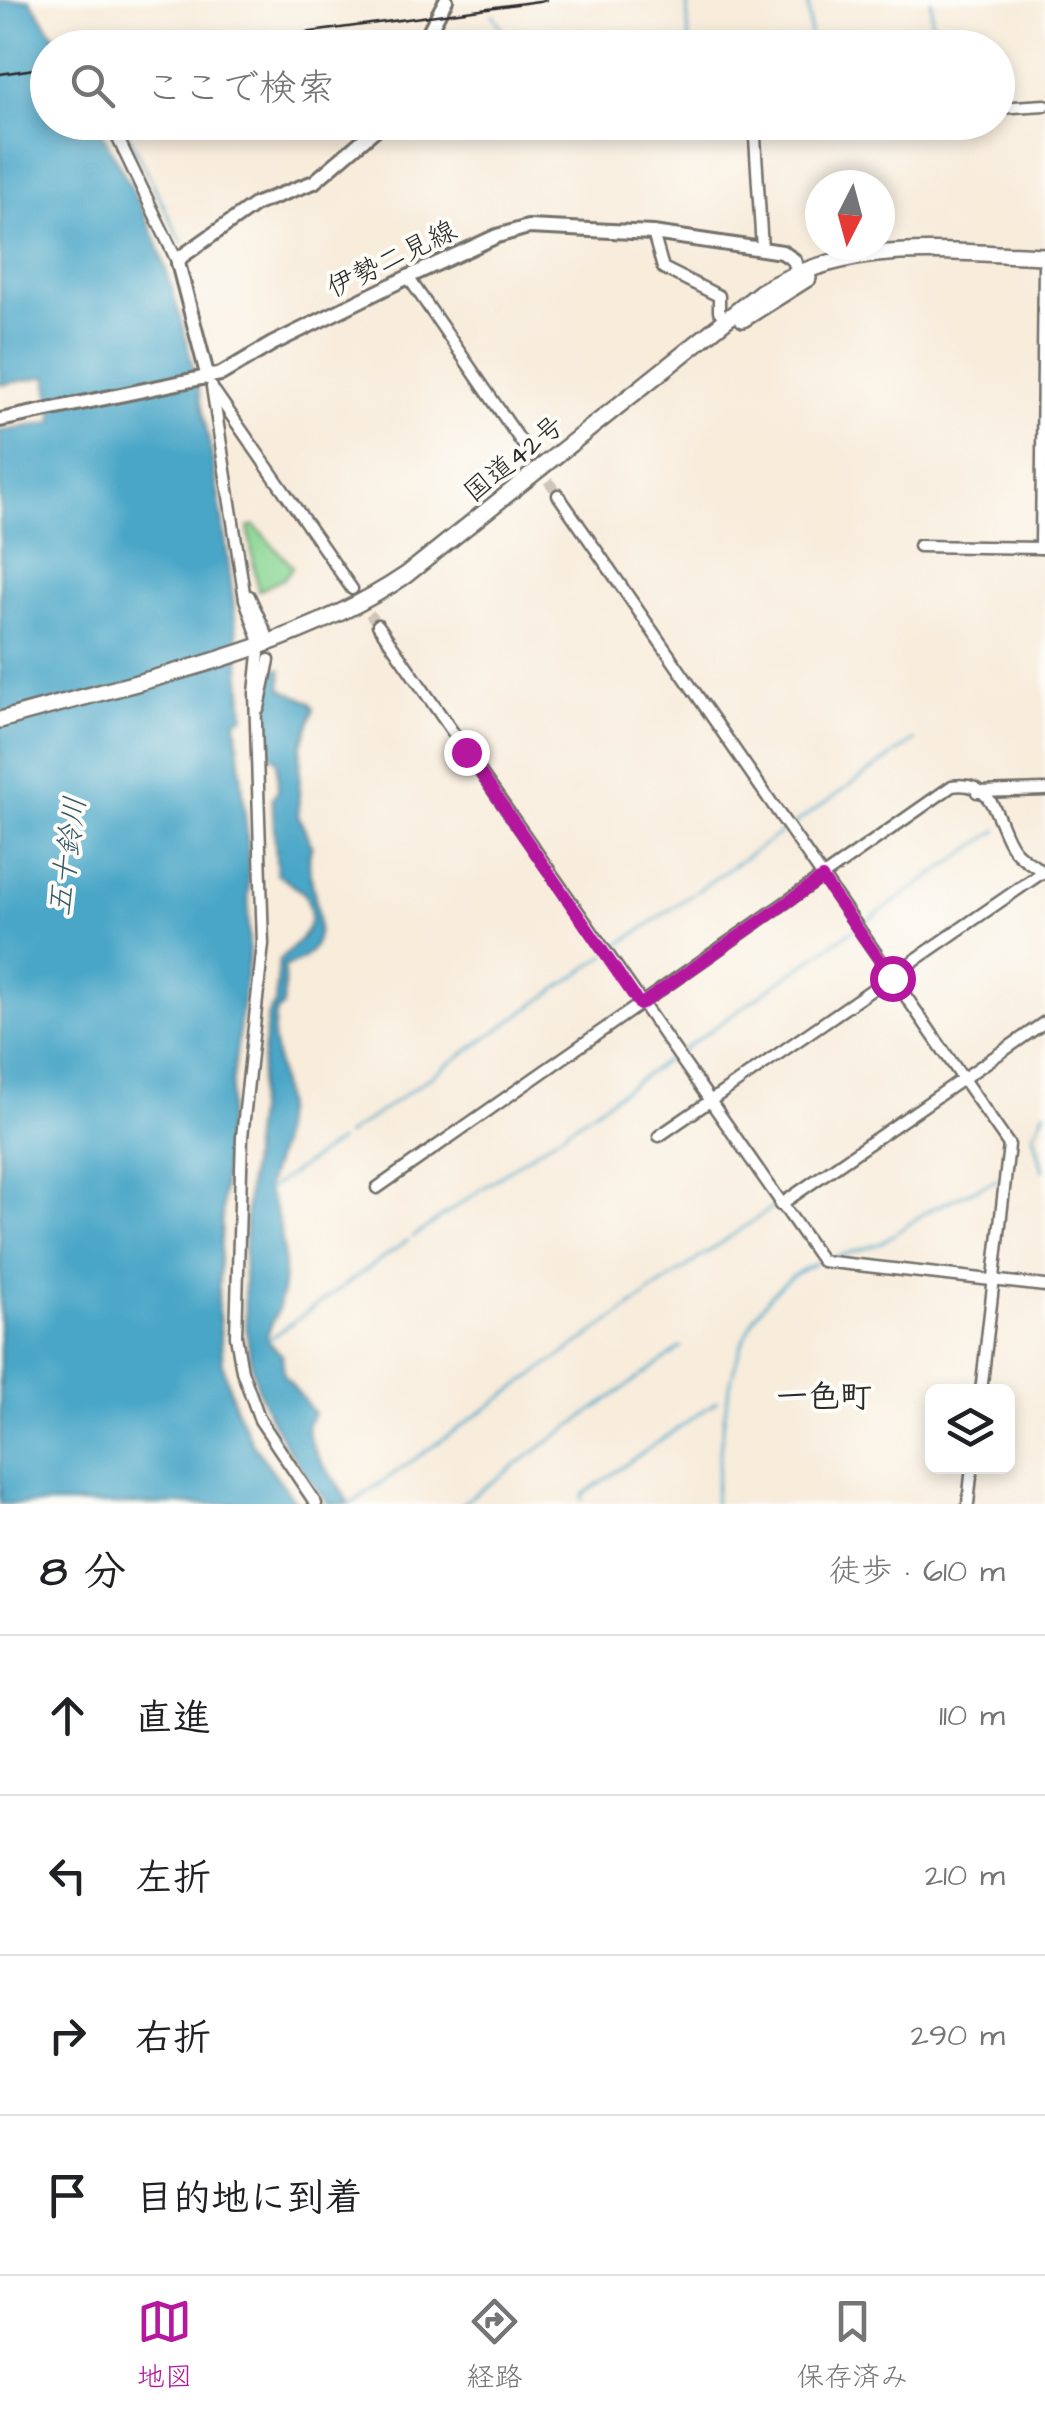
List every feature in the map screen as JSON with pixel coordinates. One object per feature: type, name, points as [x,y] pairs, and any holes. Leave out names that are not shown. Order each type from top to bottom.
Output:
[{"type":"highway","name":"国道42号","points":[[0,730],[259,650],[326,622],[406,575],[761,292],[860,253],[1045,256]]},
{"type":"highway","name":"国道42号","points":[[0,720],[334,629],[390,598],[800,277],[860,263],[1045,266]]},
{"type":"main road","points":[[430,30],[446,0]]},
{"type":"main road","points":[[206,381],[178,263],[214,230],[256,204],[314,182],[363,140]]},
{"type":"main road","name":"伊勢二見線","points":[[0,420],[206,381],[408,277],[497,236],[528,227],[653,234],[762,249],[788,254],[800,277]]},
{"type":"street","points":[[1015,107],[1045,105]]},
{"type":"street","points":[[119,140],[178,263]]},
{"type":"street","points":[[755,140],[762,249]]},
{"type":"street","points":[[653,234],[663,268],[719,296],[718,311],[726,320]]},
{"type":"street","points":[[919,546],[1043,548],[1045,266]]},
{"type":"street","points":[[408,277],[531,456]]},
{"type":"street","points":[[206,381],[243,586],[259,650],[256,714],[263,944],[242,1137],[236,1336],[260,1420],[316,1504]]},
{"type":"street","points":[[206,381],[352,589]]},
{"type":"street","points":[[558,495],[1009,1145],[982,1384]]},
{"type":"street","points":[[378,624],[710,1106],[822,1261],[1045,1286]]},
{"type":"street","points":[[377,1188],[952,786],[978,792],[1045,790]]},
{"type":"street","points":[[659,1136],[710,1106],[1044,872],[1013,848],[998,808],[978,792]]},
{"type":"street","points":[[780,1204],[1045,1022]]},
{"type":"street","points":[[968,1504],[971,1474]]},
{"type":"green space","points":[[254,525],[293,567],[283,579],[258,591],[248,527]]},
{"type":"water","name":"五十鈴川","points":[[0,0],[30,0],[50,30],[30,30],[30,140],[106,140],[157,242],[194,371],[217,486],[244,716],[236,720],[248,845],[249,953],[226,1133],[218,1302],[223,1365],[235,1406],[252,1443],[297,1504],[0,1504],[0,431],[54,422],[47,376],[0,385]]},
{"type":"water","points":[[274,669],[281,669],[282,689],[310,702],[314,709],[301,747],[298,815],[312,846],[309,860],[319,929],[315,944],[304,957],[285,966],[283,1006],[275,1014],[273,1038],[284,1103],[279,1147],[266,1189],[281,1232],[284,1264],[278,1310],[267,1340],[282,1355],[284,1375],[314,1413],[307,1425],[309,1437],[349,1504],[328,1504],[268,1413],[255,1379],[244,1296],[247,1198],[268,1014],[275,1004],[279,961],[301,939],[311,915],[304,893],[277,874],[272,798],[278,791],[277,760],[269,754],[267,710]]},
{"type":"waterway","points":[[687,0],[688,30]]},
{"type":"waterway","points":[[808,0],[810,30]]},
{"type":"waterway","points":[[931,0],[932,30]]},
{"type":"waterway","points":[[493,14],[503,30]]},
{"type":"waterway","points":[[131,140],[182,243]]},
{"type":"waterway","points":[[793,825],[915,740]]},
{"type":"waterway","points":[[612,950],[786,829]]},
{"type":"waterway","points":[[861,925],[998,830]]},
{"type":"waterway","points":[[681,1051],[854,929]]},
{"type":"waterway","points":[[345,1136],[606,955]]},
{"type":"waterway","points":[[413,1237],[674,1055]]},
{"type":"waterway","points":[[1043,1171],[1034,1134],[1045,1111]]},
{"type":"waterway","points":[[266,1191],[339,1141]]},
{"type":"waterway","points":[[833,1258],[881,1243],[929,1210],[1001,1178]]},
{"type":"waterway","points":[[649,1293],[776,1205]]},
{"type":"waterway","points":[[268,1340],[408,1240]]},
{"type":"waterway","points":[[714,1504],[727,1401],[746,1334],[763,1305],[786,1281],[817,1263]]},
{"type":"waterway","points":[[351,1504],[646,1296]]},
{"type":"waterway","points":[[461,1504],[682,1347]]},
{"type":"waterway","points":[[583,1500],[582,1495],[717,1401]]},
{"type":"tunnel","points":[[531,456],[558,495]]},
{"type":"tunnel","points":[[352,589],[378,625]]},
{"type":"railway","points":[[325,30],[546,0]]},
{"type":"railway","points":[[0,74],[30,70]]},
{"type":"district","name":"一色町","points":[[824,1396]]},
{"type":"route","points":[[466,752],[640,1005],[822,878],[892,978]]}]
